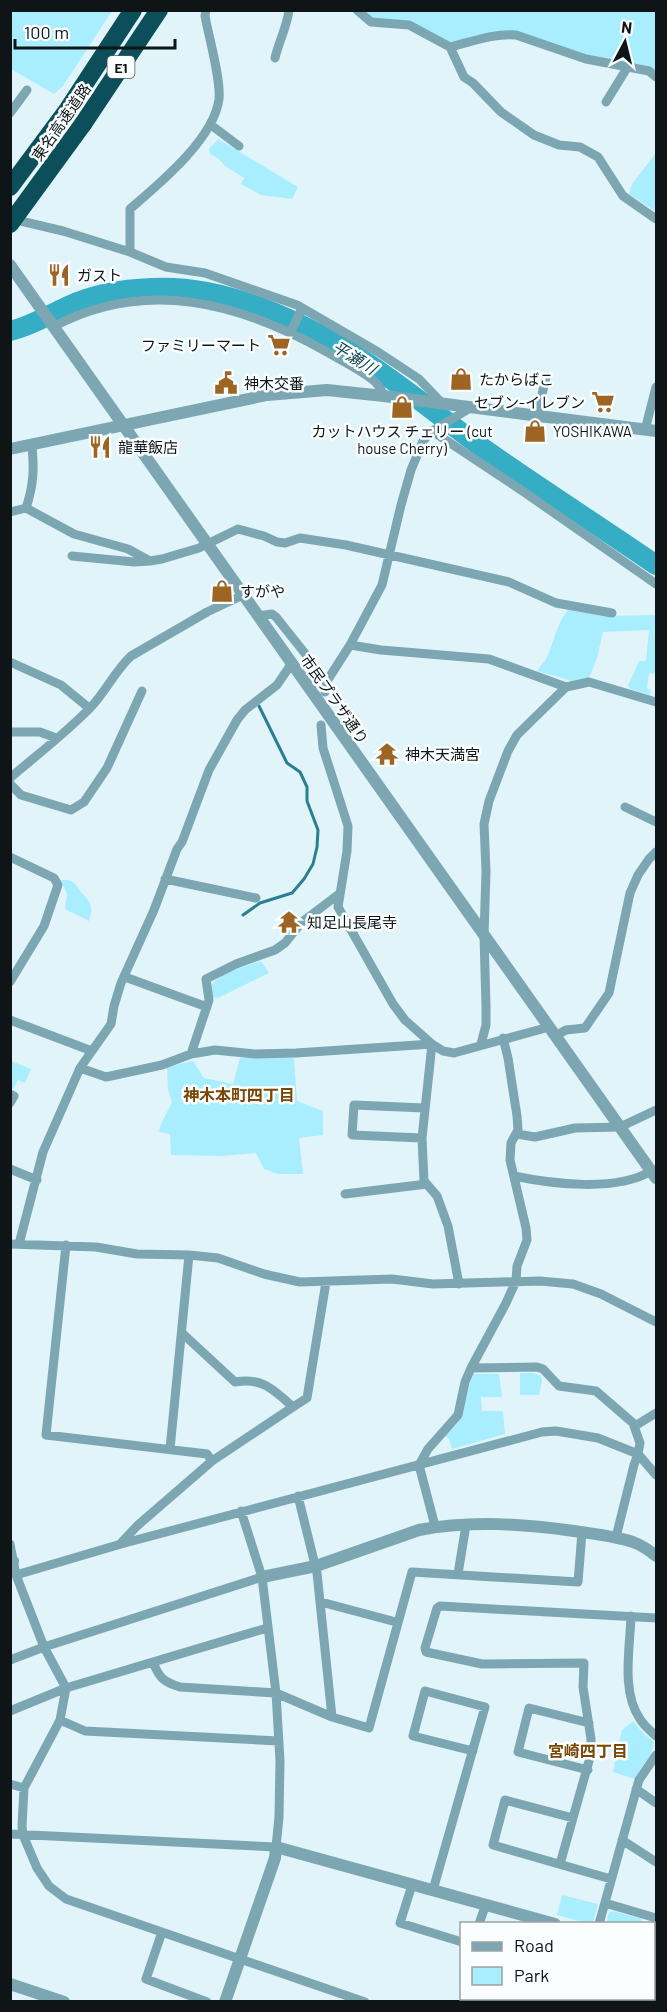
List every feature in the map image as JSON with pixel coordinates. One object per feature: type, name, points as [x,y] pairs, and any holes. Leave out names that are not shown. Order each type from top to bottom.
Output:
[{"type":"highway","name":"東名高速道路","points":[[10,187],[68,108],[133,10]]},
{"type":"highway","name":"東名高速道路","points":[[10,224],[83,124],[159,10]]},
{"type":"street","points":[[130,252],[130,209],[174,169],[211,125],[219,99],[218,78],[206,10]]},
{"type":"street","points":[[275,58],[280,39],[287,27],[290,10]]},
{"type":"street","points":[[357,10],[371,22],[409,25],[450,47],[464,77],[473,83],[501,112],[534,135],[559,145],[580,147],[598,157],[623,196],[657,219]]},
{"type":"street","points":[[450,47],[491,36],[516,35],[586,59],[649,71],[657,77]]},
{"type":"street","points":[[606,102],[627,68]]},
{"type":"street","points":[[10,113],[27,90]]},
{"type":"street","points":[[211,125],[239,146]]},
{"type":"street","points":[[10,219],[63,231],[130,252],[166,267],[205,273],[270,295],[378,352],[419,379],[442,403]]},
{"type":"street","name":"市民プラザ通り","points":[[10,266],[654,1174]]},
{"type":"street","points":[[52,326],[103,307],[163,299],[199,303],[226,309],[291,332],[376,382],[384,396]]},
{"type":"street","points":[[291,332],[301,311]]},
{"type":"street","points":[[537,416],[546,376]]},
{"type":"street","points":[[10,449],[267,395],[327,390],[651,431],[657,387]]},
{"type":"street","points":[[325,692],[327,681],[350,645],[382,585],[411,470],[423,441],[432,431],[472,407]]},
{"type":"street","points":[[432,431],[657,584]]},
{"type":"street","points":[[26,508],[34,479],[32,444]]},
{"type":"street","points":[[10,512],[26,508],[74,534],[128,549],[150,561]]},
{"type":"street","points":[[72,556],[134,562],[150,561],[183,553],[238,530],[264,536],[277,542],[285,543],[300,538],[346,545],[509,582],[556,603],[612,613]]},
{"type":"street","points":[[10,778],[89,708],[105,690],[123,663],[131,656],[207,612],[243,595]]},
{"type":"street","points":[[258,616],[272,614],[276,617],[327,681]]},
{"type":"street","points":[[350,645],[381,650],[489,659],[566,687]]},
{"type":"street","points":[[10,662],[61,685],[89,708]]},
{"type":"street","points":[[291,663],[277,685],[245,710],[229,733],[209,770],[182,842],[124,977],[114,1006],[111,1024],[80,1068],[43,1152],[37,1180],[15,1244],[96,1247],[137,1254],[218,1258],[264,1274],[300,1282],[392,1279],[433,1284],[516,1281],[573,1284],[601,1294],[657,1322]]},
{"type":"street","points":[[482,1044],[486,1025],[484,824],[489,801],[508,751],[517,735],[566,687],[589,682],[657,702]]},
{"type":"street","points":[[10,784],[21,795],[70,810],[84,802],[106,768],[142,691]]},
{"type":"street","points":[[321,725],[323,748],[348,826],[347,851],[338,907],[393,1004],[405,1020],[443,1051],[454,1053],[503,1038],[585,1028],[609,993],[630,893],[643,867],[657,852]]},
{"type":"street","points":[[10,732],[40,732],[56,738]]},
{"type":"street","points":[[625,807],[657,822]]},
{"type":"street","points":[[10,857],[54,879],[58,885],[44,926],[10,982]]},
{"type":"street","points":[[165,879],[256,898]]},
{"type":"street","points":[[191,1054],[209,1000],[206,979],[236,964],[275,950],[285,943],[302,922],[339,894]]},
{"type":"street","points":[[124,977],[207,1006]]},
{"type":"street","points":[[10,1020],[92,1052]]},
{"type":"street","points":[[435,1526],[419,1465],[428,1449],[458,1415],[465,1382],[516,1281],[517,1266],[528,1240],[510,1160],[511,1143],[517,1134],[517,1116],[503,1038]]},
{"type":"street","points":[[80,1068],[106,1077],[162,1065],[191,1054],[215,1050],[255,1054],[326,1052],[432,1044]]},
{"type":"street","points":[[432,1044],[422,1138],[424,1181],[436,1196],[448,1226],[459,1284]]},
{"type":"street","points":[[10,1094],[14,1096],[10,1103]]},
{"type":"street","points":[[422,1138],[352,1135],[354,1105],[424,1108]]},
{"type":"street","points":[[517,1134],[535,1137],[574,1128],[620,1127],[657,1110]]},
{"type":"street","points":[[10,1169],[37,1180]]},
{"type":"street","points":[[514,1176],[549,1183],[597,1184],[654,1174]]},
{"type":"street","points":[[345,1194],[427,1184]]},
{"type":"street","points":[[66,1245],[46,1435],[207,1454],[212,1461]]},
{"type":"street","points":[[170,1449],[189,1255]]},
{"type":"street","points":[[121,1544],[137,1526],[212,1461],[306,1398],[326,1282]]},
{"type":"street","points":[[182,1333],[236,1382],[249,1379],[271,1388],[293,1407]]},
{"type":"street","points":[[471,1368],[531,1365],[543,1369],[559,1386],[596,1391],[633,1423],[640,1443],[616,1537]]},
{"type":"street","points":[[635,1426],[657,1413]]},
{"type":"street","points":[[16,1575],[241,1511],[542,1432],[556,1431],[598,1438],[638,1454],[657,1475]]},
{"type":"street","points":[[298,1496],[316,1566],[332,1717]]},
{"type":"street","points":[[225,2001],[275,1858],[279,1817],[279,1741],[276,1693],[262,1577],[241,1511]]},
{"type":"street","points":[[10,1660],[262,1577],[316,1566],[405,1533],[435,1526],[524,1524],[616,1537],[636,1543],[657,1556]]},
{"type":"street","points":[[458,1574],[466,1525]]},
{"type":"street","points":[[153,1662],[158,1676],[166,1683],[180,1687],[276,1693],[332,1717],[369,1728],[396,1622],[412,1572],[578,1582],[582,1532]]},
{"type":"street","points":[[10,1544],[16,1575],[44,1647],[66,1688],[60,1720],[24,1788],[23,1835],[37,1868],[49,1886],[66,1899],[365,2001]]},
{"type":"street","points":[[321,1602],[396,1622]]},
{"type":"street","points":[[560,1864],[591,1754],[589,1722],[583,1687],[584,1663],[482,1664],[426,1652],[425,1648],[437,1608],[440,1606],[657,1618]]},
{"type":"street","points":[[631,1616],[629,1685],[636,1712],[641,1721],[657,1737]]},
{"type":"street","points":[[10,1711],[66,1688],[267,1628]]},
{"type":"street","points":[[433,1890],[473,1751],[485,1707],[425,1691],[413,1736],[473,1751]]},
{"type":"street","points":[[588,1770],[518,1752],[529,1708],[589,1722]]},
{"type":"street","points":[[60,1720],[85,1731],[279,1741]]},
{"type":"street","points":[[599,1922],[639,1780],[657,1755]]},
{"type":"street","points":[[10,1784],[24,1788]]},
{"type":"street","points":[[636,1789],[657,1803]]},
{"type":"street","points":[[573,1818],[505,1800],[493,1845],[611,1879]]},
{"type":"street","points":[[10,1834],[276,1847],[551,1922]]},
{"type":"street","points":[[622,1840],[657,1862]]},
{"type":"street","points":[[412,1885],[400,1923],[460,1940]]},
{"type":"street","points":[[605,1903],[657,1918]]},
{"type":"street","points":[[479,1922],[486,1904]]},
{"type":"street","points":[[162,1932],[147,1979],[207,2001]]},
{"type":"street","points":[[10,1984],[64,2001]]},
{"type":"green space","points":[[11,10],[112,11],[63,86],[54,94],[11,69]]},
{"type":"green space","points":[[362,11],[656,11],[656,72],[591,58],[516,33],[454,44],[410,23],[369,18]]},
{"type":"green space","points":[[218,139],[298,187],[292,199],[261,195],[241,184],[244,178],[210,154],[209,149]]},
{"type":"green space","points":[[656,153],[656,212],[629,194],[632,184]]},
{"type":"green space","points":[[568,610],[604,616],[656,615],[655,674],[649,673],[647,688],[651,691],[649,695],[628,686],[639,661],[646,661],[649,630],[603,632],[597,658],[589,678],[572,681],[537,671],[546,659],[561,621]]},
{"type":"green space","points":[[61,880],[73,882],[88,901],[91,906],[89,921],[65,909],[67,894]]},
{"type":"green space","points":[[261,961],[269,973],[218,998],[213,997],[210,987],[220,977]]},
{"type":"green space","points":[[240,1058],[294,1058],[297,1101],[323,1111],[323,1135],[299,1138],[303,1174],[278,1174],[264,1169],[256,1153],[222,1156],[171,1155],[170,1134],[159,1132],[172,1102],[168,1090],[167,1067],[193,1061],[204,1078],[233,1084]]},
{"type":"green space","points":[[11,1061],[31,1069],[25,1083],[18,1080],[13,1089],[11,1087]]},
{"type":"green space","points":[[520,1373],[533,1373],[541,1376],[539,1395],[520,1395]]},
{"type":"green space","points":[[473,1374],[499,1374],[502,1397],[481,1397],[482,1411],[503,1411],[505,1434],[452,1449],[449,1439],[445,1436],[458,1423]]},
{"type":"green space","points":[[633,1721],[654,1742],[652,1752],[635,1779],[613,1772],[622,1730]]},
{"type":"green space","points":[[562,1895],[598,1904],[593,1922],[582,1922],[557,1915]]},
{"type":"green space","points":[[613,1911],[642,1919],[641,1922],[607,1922],[609,1913]]},
{"type":"waterway","name":"平瀬川","points":[[10,331],[88,298],[131,290],[178,288],[232,298],[258,306],[309,329],[371,365],[480,446],[656,565]]},
{"type":"waterway","points":[[243,915],[260,903],[292,893],[313,864],[317,847],[318,830],[307,801],[307,787],[300,772],[287,763],[259,706]]},
{"type":"place","name":"ガスト","points":[[59,275]]},
{"type":"place","name":"ファミリーマート","points":[[279,345]]},
{"type":"place","name":"たからばこ","points":[[461,379]]},
{"type":"place","name":"神木交番","points":[[226,383]]},
{"type":"place","name":"セブン-イレブン","points":[[603,402]]},
{"type":"place","name":"カットハウス チェリー (cut house Cherry)","points":[[402,407]]},
{"type":"place","name":"YOSHIKAWA","points":[[535,431]]},
{"type":"place","name":"龍華飯店","points":[[100,447]]},
{"type":"place","name":"すがや","points":[[222,591]]},
{"type":"place","name":"神木天満宮","points":[[387,754]]},
{"type":"place","name":"知足山長尾寺","points":[[289,922]]},
{"type":"district","name":"神木本町四丁目","points":[[239,1094]]},
{"type":"district","name":"宮崎四丁目","points":[[588,1750]]}]
